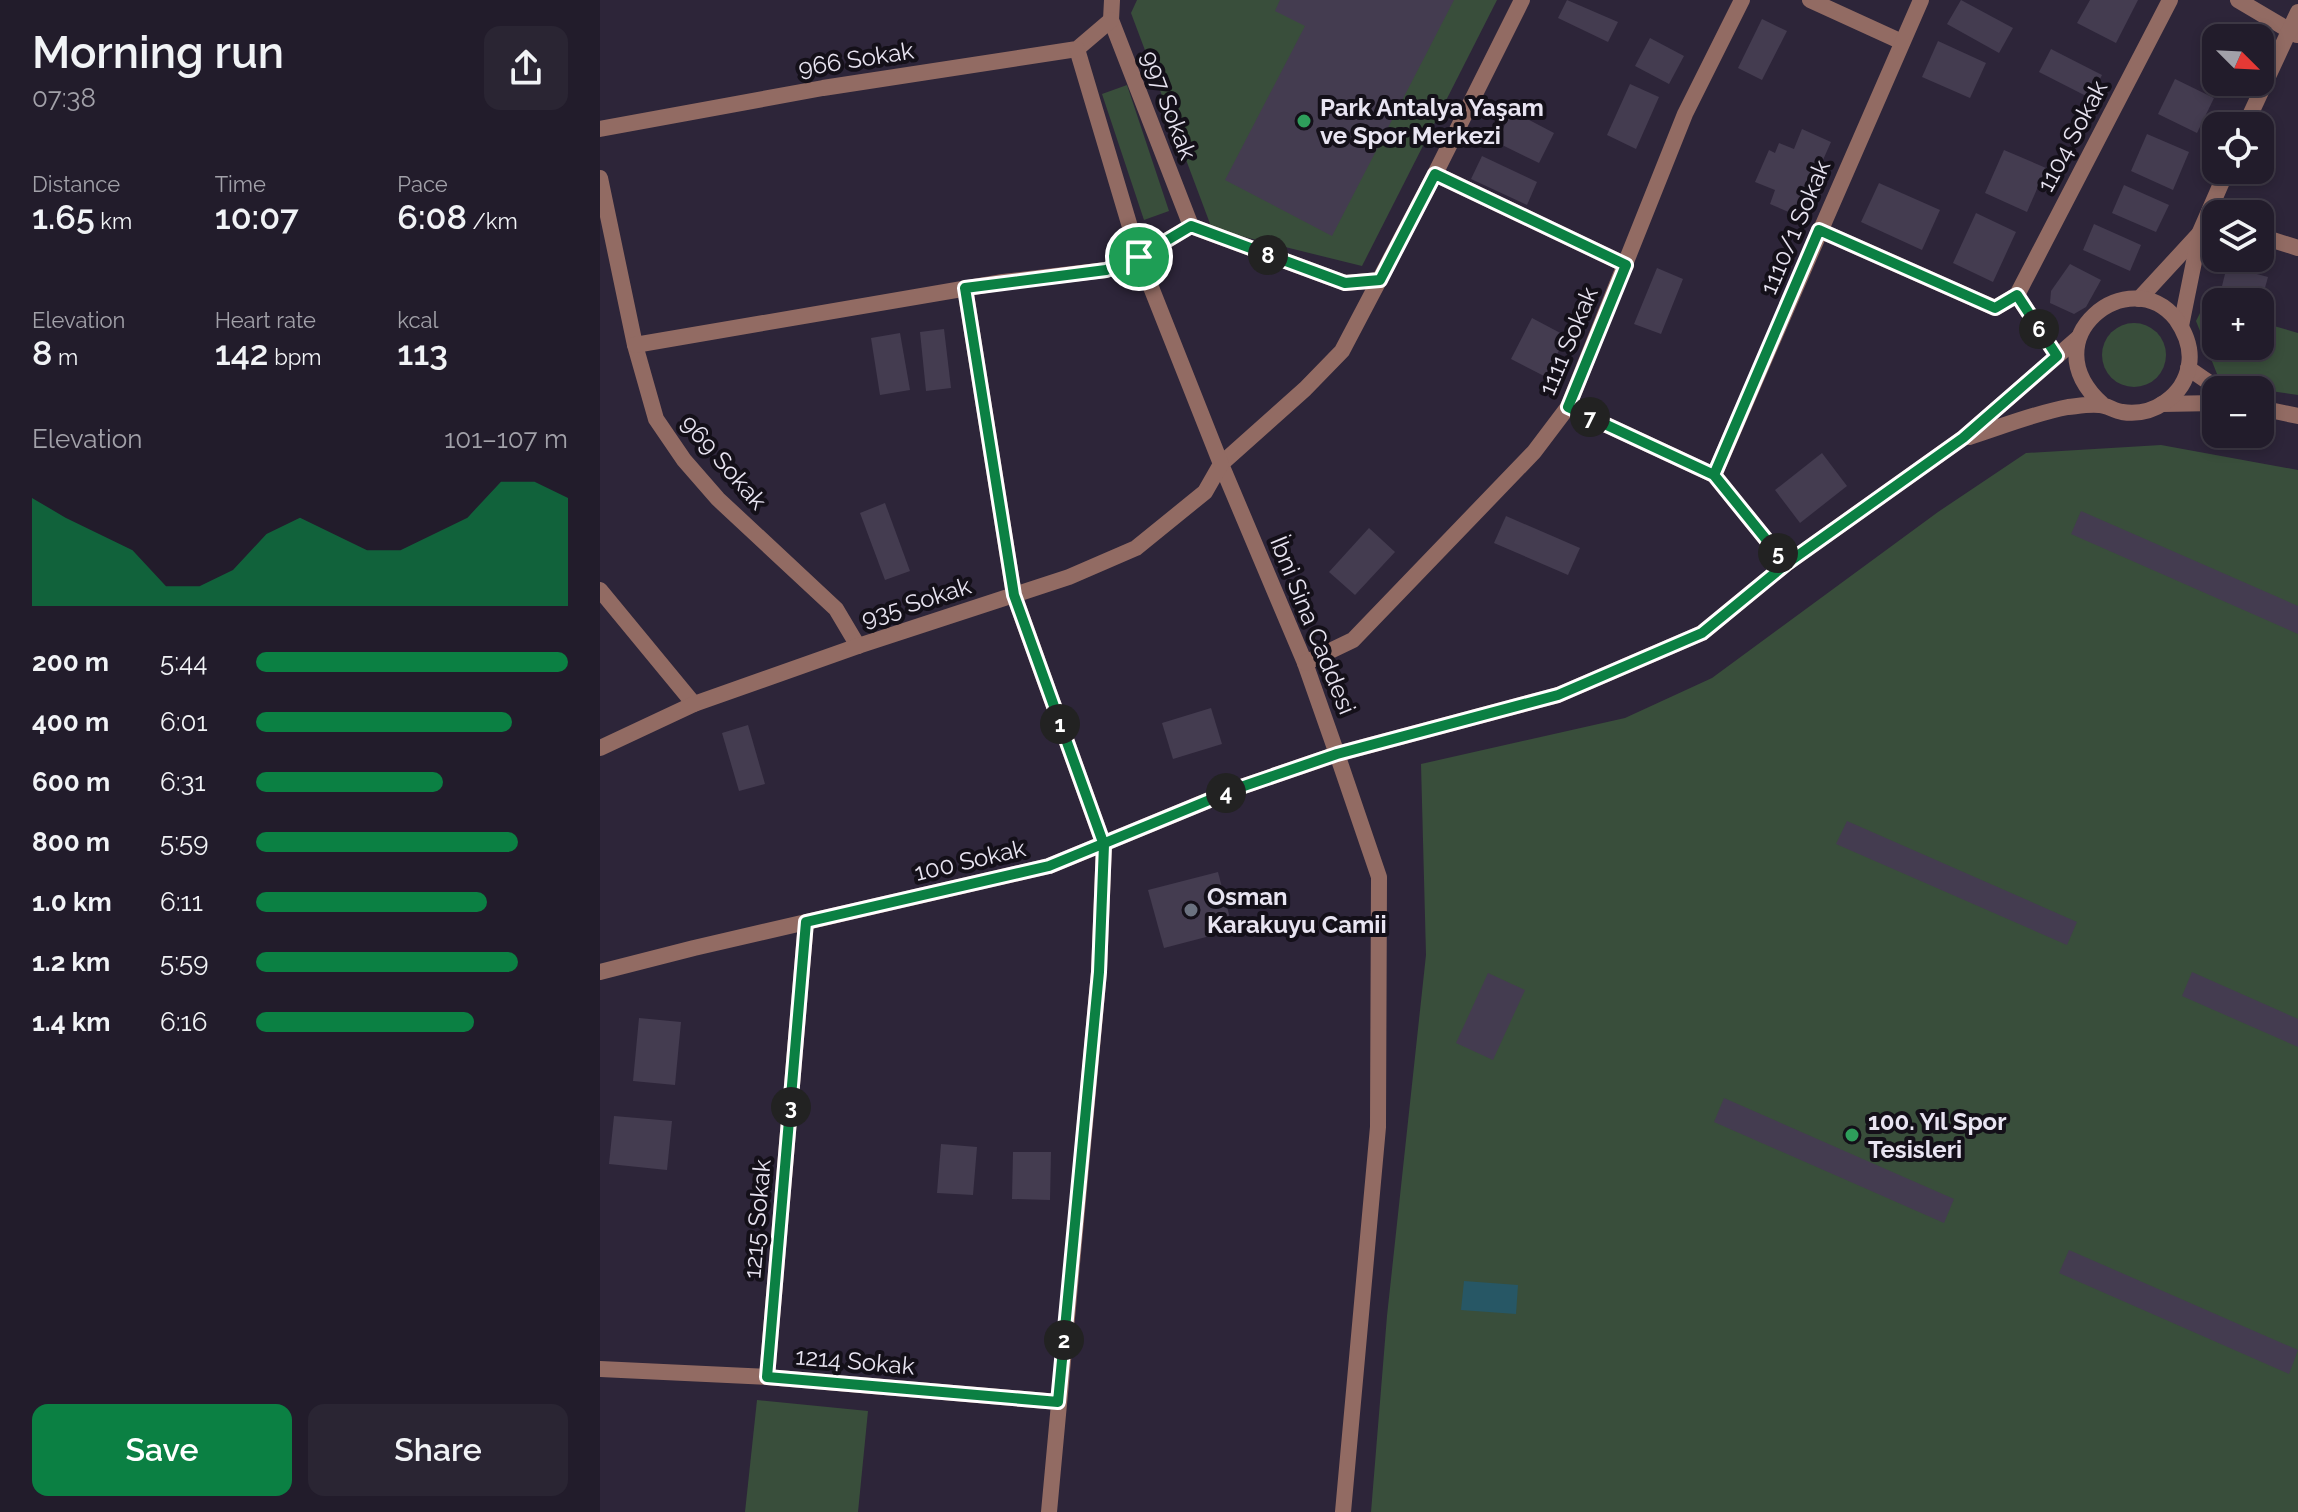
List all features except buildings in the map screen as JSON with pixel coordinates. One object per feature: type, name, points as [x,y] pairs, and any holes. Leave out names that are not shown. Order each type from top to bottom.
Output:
[{"type":"street","name":"997 Sokak","points":[[1112,0],[1111,20],[1191,226]]},
{"type":"street","points":[[1111,20],[1077,49],[1139,257],[1221,464],[1305,389],[1342,351],[1522,0]]},
{"type":"street","name":"1111 Sokak","points":[[1305,663],[1353,640],[1534,452],[1568,407],[1685,114],[1742,0]]},
{"type":"street","points":[[1810,0],[1902,42]]},
{"type":"street","name":"1110/1 Sokak","points":[[1714,475],[1921,0]]},
{"type":"street","name":"1104 Sokak","points":[[2017,295],[2170,0]]},
{"type":"street","points":[[2238,0],[2294,34]]},
{"type":"street","points":[[2252,112],[2294,34],[2298,12]]},
{"type":"street","name":"966 Sokak","points":[[600,129],[823,88],[1077,49]]},
{"type":"street","points":[[1435,174],[1626,265]]},
{"type":"street","name":"969 Sokak","points":[[600,178],[635,345],[656,419],[684,460],[718,499],[836,609],[858,646]]},
{"type":"street","points":[[635,345],[965,288],[1106,270],[1139,257],[1191,226],[1345,283],[1380,280]]},
{"type":"street","points":[[1819,230],[1995,308],[2017,295],[2057,356]]},
{"type":"street","points":[[2162,404],[2172,398],[2183,383],[2188,368],[2189,346],[2181,326],[2171,313],[2155,303],[2139,299],[2202,230]]},
{"type":"street","points":[[2274,240],[2298,248]]},
{"type":"street","points":[[2181,326],[2202,244]]},
{"type":"street","points":[[965,288],[1014,595],[1104,845],[1099,972],[1049,1512]]},
{"type":"street","name":"İbni Sina Caddesi","points":[[1221,464],[1305,663],[1337,754],[1558,695],[1702,633],[1786,564],[1963,438],[2078,338],[2087,322],[2101,309],[2118,301],[2139,299]]},
{"type":"street","points":[[2078,338],[2075,357],[2079,375],[2088,392],[2102,404]]},
{"type":"street","points":[[2188,368],[2202,378]]},
{"type":"street","name":"İbni Sina Caddesi","points":[[1963,438],[2068,407],[2102,404],[2119,412],[2138,413],[2162,404],[2202,403]]},
{"type":"street","points":[[1568,407],[1714,475],[1786,564]]},
{"type":"street","points":[[2274,411],[2298,416]]},
{"type":"street","name":"935 Sokak","points":[[600,748],[694,704],[1069,577],[1136,548],[1205,492],[1221,464]]},
{"type":"street","points":[[600,590],[694,704]]},
{"type":"street","points":[[1337,754],[1379,877],[1378,1127],[1343,1512]]},
{"type":"street","name":"100 Sokak","points":[[600,972],[1049,866],[1241,787],[1337,754]]},
{"type":"street","name":"1215 Sokak","points":[[767,1377],[806,922]]},
{"type":"street","name":"1214 Sokak","points":[[600,1369],[767,1377],[1058,1402]]},
{"type":"green space","name":"Park Antalya Yaşam ve Spor Merkezi","points":[[1137,0],[1497,0],[1362,266],[1212,229],[1131,13]]},
{"type":"green space","points":[[1127,85],[1169,211],[1144,220],[1102,94]]},
{"type":"green space","points":[[2202,309],[2202,336],[2196,321]]},
{"type":"green space","points":[[2134,323],[2157,332],[2166,355],[2157,378],[2134,387],[2111,378],[2102,355],[2111,332]]},
{"type":"green space","points":[[2274,326],[2298,333],[2298,395],[2274,392],[2274,376],[2218,376],[2211,360],[2274,360]]},
{"type":"green space","name":"100. Yıl Spor Tesisleri","points":[[2161,445],[2298,470],[2298,1512],[1371,1512],[1387,1316],[1426,955],[1421,764],[1625,718],[1712,678],[1938,512],[2026,453]]},
{"type":"green space","points":[[757,1400],[868,1411],[858,1512],[745,1512]]},
{"type":"water","points":[[1464,1281],[1518,1285],[1516,1314],[1461,1310]]},
{"type":"place","name":"Park Antalya Yaşam ve Spor Merkezi","points":[[1304,121]]},
{"type":"place","name":"Osman Karakuyu Camii","points":[[1191,910]]},
{"type":"place","name":"100. Yıl Spor Tesisleri","points":[[1852,1135]]},
{"type":"route","points":[[1139,257],[1106,270],[965,288],[1014,595],[1104,845],[1099,972],[1058,1402],[767,1377],[806,922],[1049,866],[1104,845],[1241,787],[1337,754],[1558,695],[1702,633],[1786,564],[1714,475],[1819,230],[1995,308],[2017,295],[2057,356],[1963,438],[1786,564],[1714,475],[1568,407],[1626,265],[1435,174],[1380,280],[1345,283],[1191,226],[1139,257]]}]
